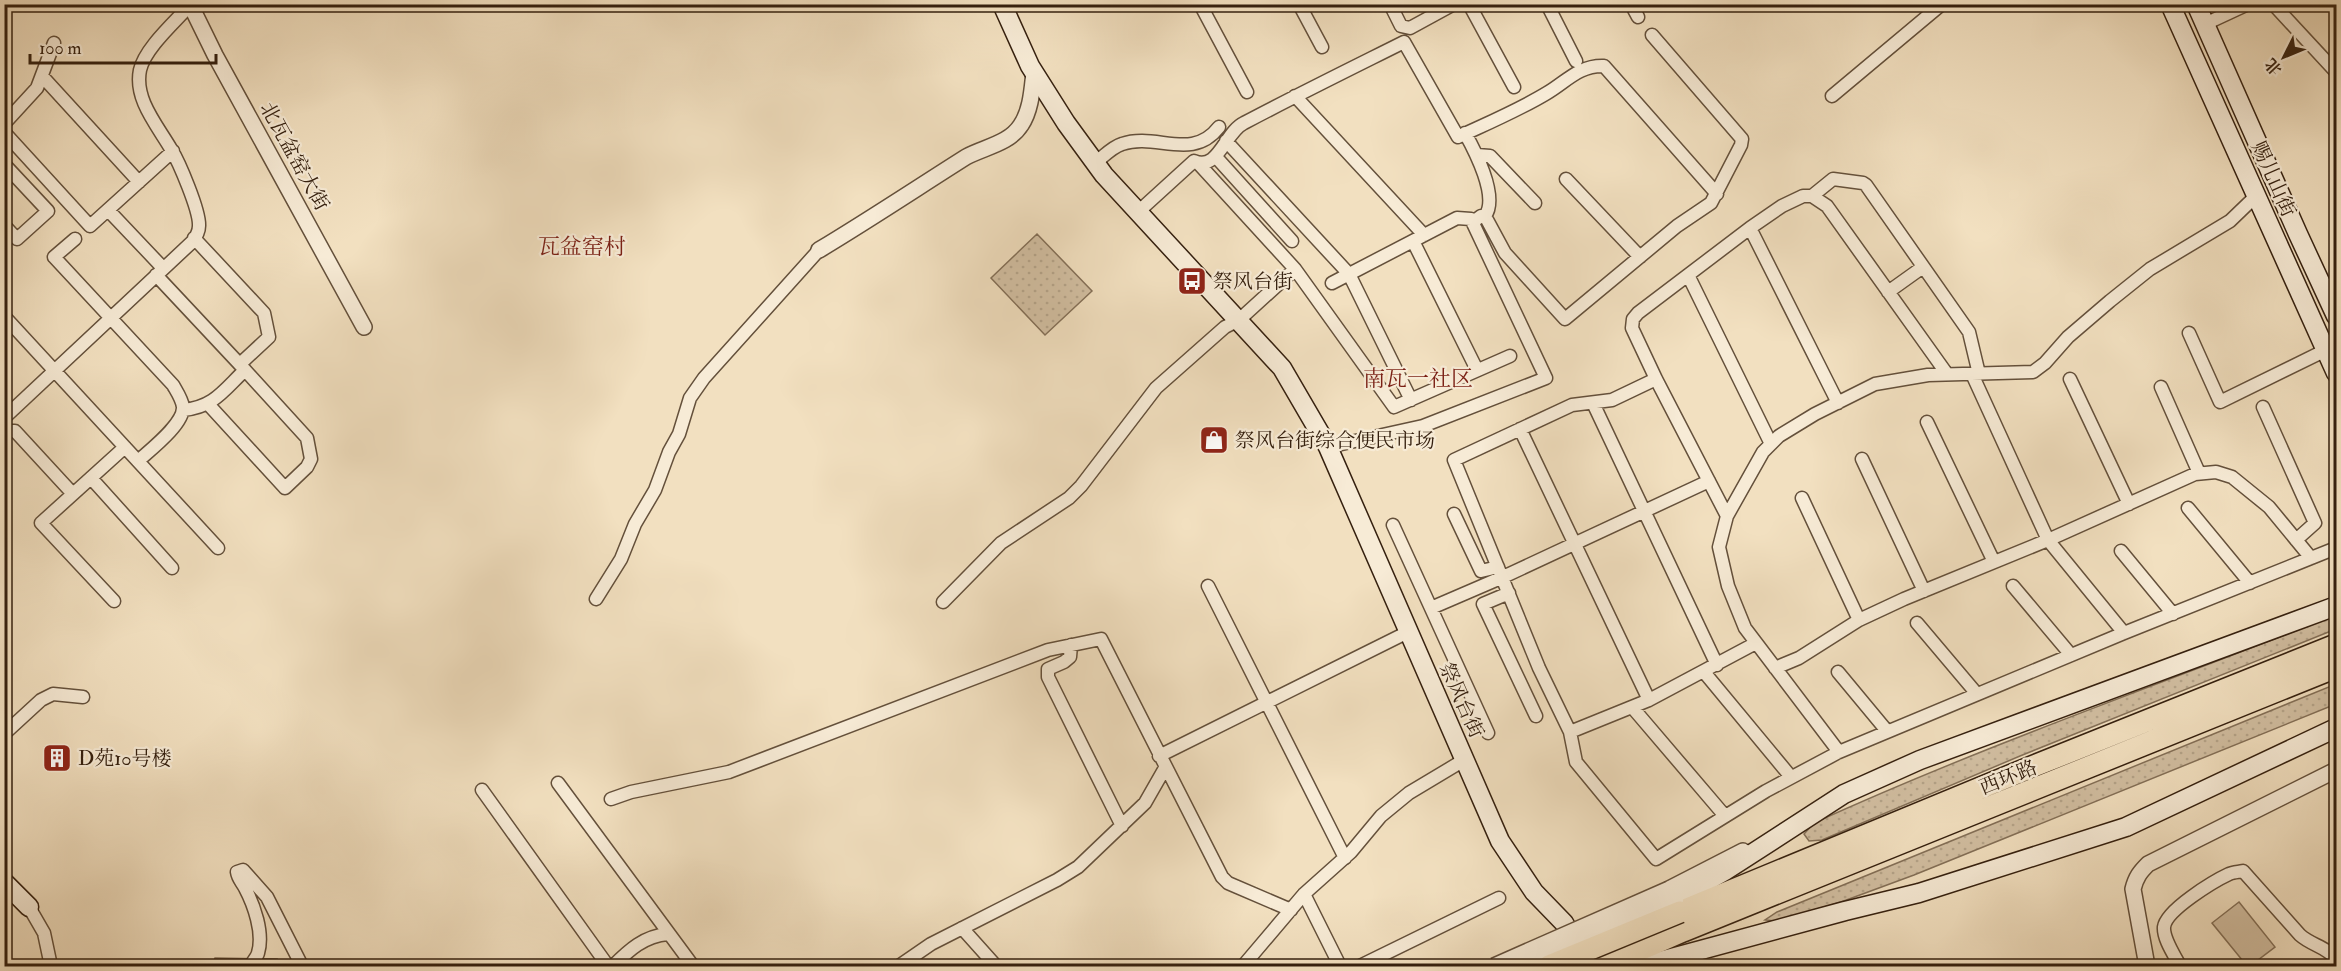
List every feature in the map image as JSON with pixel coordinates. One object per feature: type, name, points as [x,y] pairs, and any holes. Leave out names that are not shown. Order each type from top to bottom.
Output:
[{"type":"highway","name":"西环路","points":[[1676,908],[2337,645]]},
{"type":"highway","name":"西环路","points":[[1676,908],[2337,667]]},
{"type":"highway","points":[[1549,966],[1676,908]]},
{"type":"highway","points":[[1603,966],[1676,908]]},
{"type":"main road","name":"祭风台街","points":[[1002,4],[1034,72],[1066,123],[1095,163],[1282,368],[1328,447],[1500,841],[1534,892],[1564,923],[1588,966]]},
{"type":"main road","name":"赐儿山街","points":[[2170,4],[2256,195],[2331,348],[2337,373]]},
{"type":"main road","name":"赐儿山街","points":[[2196,4],[2337,316]]},
{"type":"main road","points":[[1522,966],[1676,908],[1725,871],[1844,794],[1920,760],[2337,606]]},
{"type":"main road","points":[[1642,966],[1919,893],[2127,827],[2337,728]]},
{"type":"main road","points":[[4,882],[29,907]]},
{"type":"street","points":[[1200,4],[1247,92]]},
{"type":"street","points":[[1299,4],[1322,47]]},
{"type":"street","points":[[1390,4],[1401,26],[1410,28],[1454,4]]},
{"type":"street","points":[[1469,4],[1514,87]]},
{"type":"street","points":[[1547,4],[1576,61]]},
{"type":"street","points":[[1631,4],[1638,17]]},
{"type":"street","points":[[1832,96],[1942,4]]},
{"type":"street","points":[[2205,24],[2248,4]]},
{"type":"street","points":[[2273,4],[2337,72]]},
{"type":"street","points":[[73,494],[15,431],[5,428],[54,371],[194,238],[199,225],[198,214],[173,151],[148,112],[141,95],[140,70],[145,58],[190,5]]},
{"type":"street","name":"北瓦盆窑大街","points":[[190,5],[364,327]]},
{"type":"street","points":[[1485,216],[1505,253],[1565,319],[1677,226],[1707,207],[1717,194],[1742,139],[1652,35]]},
{"type":"street","points":[[1138,212],[1194,161],[1198,163],[1209,161],[1216,157],[1236,126],[1404,42],[1458,137],[1548,93],[1572,74],[1585,68],[1604,66],[1717,194]]},
{"type":"street","points":[[4,124],[29,98],[42,76],[54,43]]},
{"type":"street","points":[[2326,61],[2337,51]]},
{"type":"street","points":[[596,599],[621,559],[635,524],[655,490],[669,452],[679,434],[690,398],[704,378],[819,250],[969,156],[1004,141],[1021,127],[1029,108],[1034,72]]},
{"type":"street","points":[[42,76],[139,182]]},
{"type":"street","points":[[1294,96],[1424,235]]},
{"type":"street","points":[[1095,163],[1121,144],[1137,141],[1191,145],[1204,142],[1219,127]]},
{"type":"street","points":[[4,132],[90,226],[173,151]]},
{"type":"street","points":[[1465,133],[1485,173],[1490,207],[1485,216],[1473,222]]},
{"type":"street","points":[[1226,141],[1349,274],[1411,400]]},
{"type":"street","points":[[1478,155],[1490,156],[1535,203]]},
{"type":"street","points":[[1216,157],[1292,241]]},
{"type":"street","points":[[1198,163],[1295,269],[1394,407],[1510,356]]},
{"type":"street","points":[[4,164],[48,211],[17,239],[4,225]]},
{"type":"street","points":[[1566,178],[1640,257]]},
{"type":"street","points":[[1812,196],[1833,179],[1866,185],[1969,332],[1975,374],[2048,540],[2124,633]]},
{"type":"street","points":[[1839,752],[1745,628],[1728,586],[1719,548],[1727,516],[1751,471],[1771,444],[1779,436],[1875,384],[1928,375],[2033,372],[2045,363],[2068,337],[2110,301],[2150,270],[2230,221],[2256,195]]},
{"type":"street","points":[[1727,516],[1656,379],[1632,328],[1633,319],[1750,228],[1782,207],[1803,196],[1812,196],[1827,206],[1947,374]]},
{"type":"street","points":[[108,210],[243,367],[308,438],[310,459],[308,467],[285,488],[208,404]]},
{"type":"street","points":[[1328,447],[1423,426],[1546,378],[1471,219],[1457,218],[1332,283]]},
{"type":"street","points":[[1750,228],[1838,403]]},
{"type":"street","points":[[183,410],[200,408],[208,404],[269,337],[264,314],[194,238]]},
{"type":"street","points":[[75,239],[54,258],[173,385],[180,397],[183,410],[175,426],[138,462]]},
{"type":"street","points":[[1413,241],[1477,370]]},
{"type":"street","points":[[1888,292],[1923,267]]},
{"type":"street","points":[[943,602],[1001,543],[1069,498],[1081,486],[1156,388],[1225,327],[1239,320],[1295,269]]},
{"type":"street","points":[[1688,275],[1771,444]]},
{"type":"street","points":[[4,316],[218,548]]},
{"type":"street","points":[[2188,333],[2220,402],[2331,348]]},
{"type":"street","points":[[1656,379],[1612,400],[1572,405],[1454,460],[1539,668],[1570,732],[1576,762],[1656,859],[1791,777],[1839,752],[2124,633],[2337,548]]},
{"type":"street","points":[[2070,379],[2129,504]]},
{"type":"street","points":[[2161,387],[2199,473]]},
{"type":"street","points":[[1593,403],[1717,665]]},
{"type":"street","points":[[2262,407],[2315,523],[2296,540]]},
{"type":"street","points":[[1927,422],[1994,562]]},
{"type":"street","points":[[1520,429],[1649,700]]},
{"type":"street","points":[[114,601],[41,523],[125,447]]},
{"type":"street","points":[[1862,459],[1924,591]]},
{"type":"street","points":[[1775,668],[1799,658],[1859,620],[2199,473],[2217,472],[2232,477],[2268,507],[2311,558]]},
{"type":"street","points":[[91,478],[172,568]]},
{"type":"street","points":[[1431,608],[1501,572],[1575,544],[1709,481]]},
{"type":"street","points":[[1802,498],[1859,620]]},
{"type":"street","points":[[2188,508],[2250,583]]},
{"type":"street","points":[[1454,514],[1481,572],[1501,572]]},
{"type":"street","points":[[1393,525],[1488,733]]},
{"type":"street","points":[[2121,551],[2173,614]]},
{"type":"street","points":[[1208,586],[1345,858]]},
{"type":"street","points":[[2013,586],[2071,655]]},
{"type":"street","points":[[1509,593],[1483,604],[1536,716]]},
{"type":"street","points":[[1917,623],[1977,694]]},
{"type":"street","points":[[1159,756],[1408,632]]},
{"type":"street","points":[[610,799],[631,792],[729,772],[1048,650],[1101,639],[1222,877],[1235,887],[1291,909]]},
{"type":"street","points":[[1570,732],[1649,700],[1756,643]]},
{"type":"street","points":[[1071,645],[1070,657],[1048,669],[1048,677],[1122,826]]},
{"type":"street","points":[[1704,672],[1791,777]]},
{"type":"street","points":[[1838,672],[1887,731]]},
{"type":"street","points":[[4,734],[41,700],[53,694],[83,697]]},
{"type":"street","points":[[1632,707],[1725,816]]},
{"type":"street","points":[[1243,966],[1304,894],[1345,858],[1381,816],[1409,793],[1464,760]]},
{"type":"street","points":[[908,964],[932,944],[1057,880],[1090,857],[1145,803],[1165,768]]},
{"type":"street","points":[[2147,966],[2133,888],[2140,872],[2148,864],[2337,770]]},
{"type":"street","points":[[558,783],[693,966]]},
{"type":"street","points":[[482,790],[608,966]]},
{"type":"street","points":[[248,966],[258,953],[259,937],[254,908],[238,878],[237,872],[243,870],[267,897],[302,966]]},
{"type":"street","points":[[2180,966],[2164,927],[2169,916],[2230,873],[2243,871],[2308,943],[2332,954],[2337,959]]},
{"type":"street","points":[[1304,894],[1340,966]]},
{"type":"street","points":[[1360,966],[1499,898]]},
{"type":"street","points":[[29,907],[44,933],[51,966]]},
{"type":"street","points":[[1494,966],[1676,908]]},
{"type":"street","points":[[962,928],[996,966]]},
{"type":"street","points":[[613,966],[644,940],[655,935],[668,934]]},
{"type":"green space","points":[[1037,234],[1092,291],[1045,335],[991,278]]},
{"type":"green space","points":[[2336,615],[2336,629],[2020,756],[1822,840],[1809,841],[1804,834],[1814,823],[1943,767]]},
{"type":"green space","points":[[2336,684],[2336,704],[1914,875],[1841,902],[1776,921],[1765,920],[1777,912]]},
{"type":"green space","points":[[2239,902],[2275,947],[2250,966],[2247,966],[2212,923]]},
{"type":"green space","points":[[215,958],[277,959],[275,966],[212,966]]},
{"type":"place","name":"祭风台街","points":[[1192,281]]},
{"type":"place","name":"祭风台街综合便民市场","points":[[1214,440]]},
{"type":"place","name":"D苑10号楼","points":[[57,758]]},
{"type":"district","name":"瓦盆窑村","points":[[582,246]]},
{"type":"district","name":"南瓦一社区","points":[[1418,378]]}]
